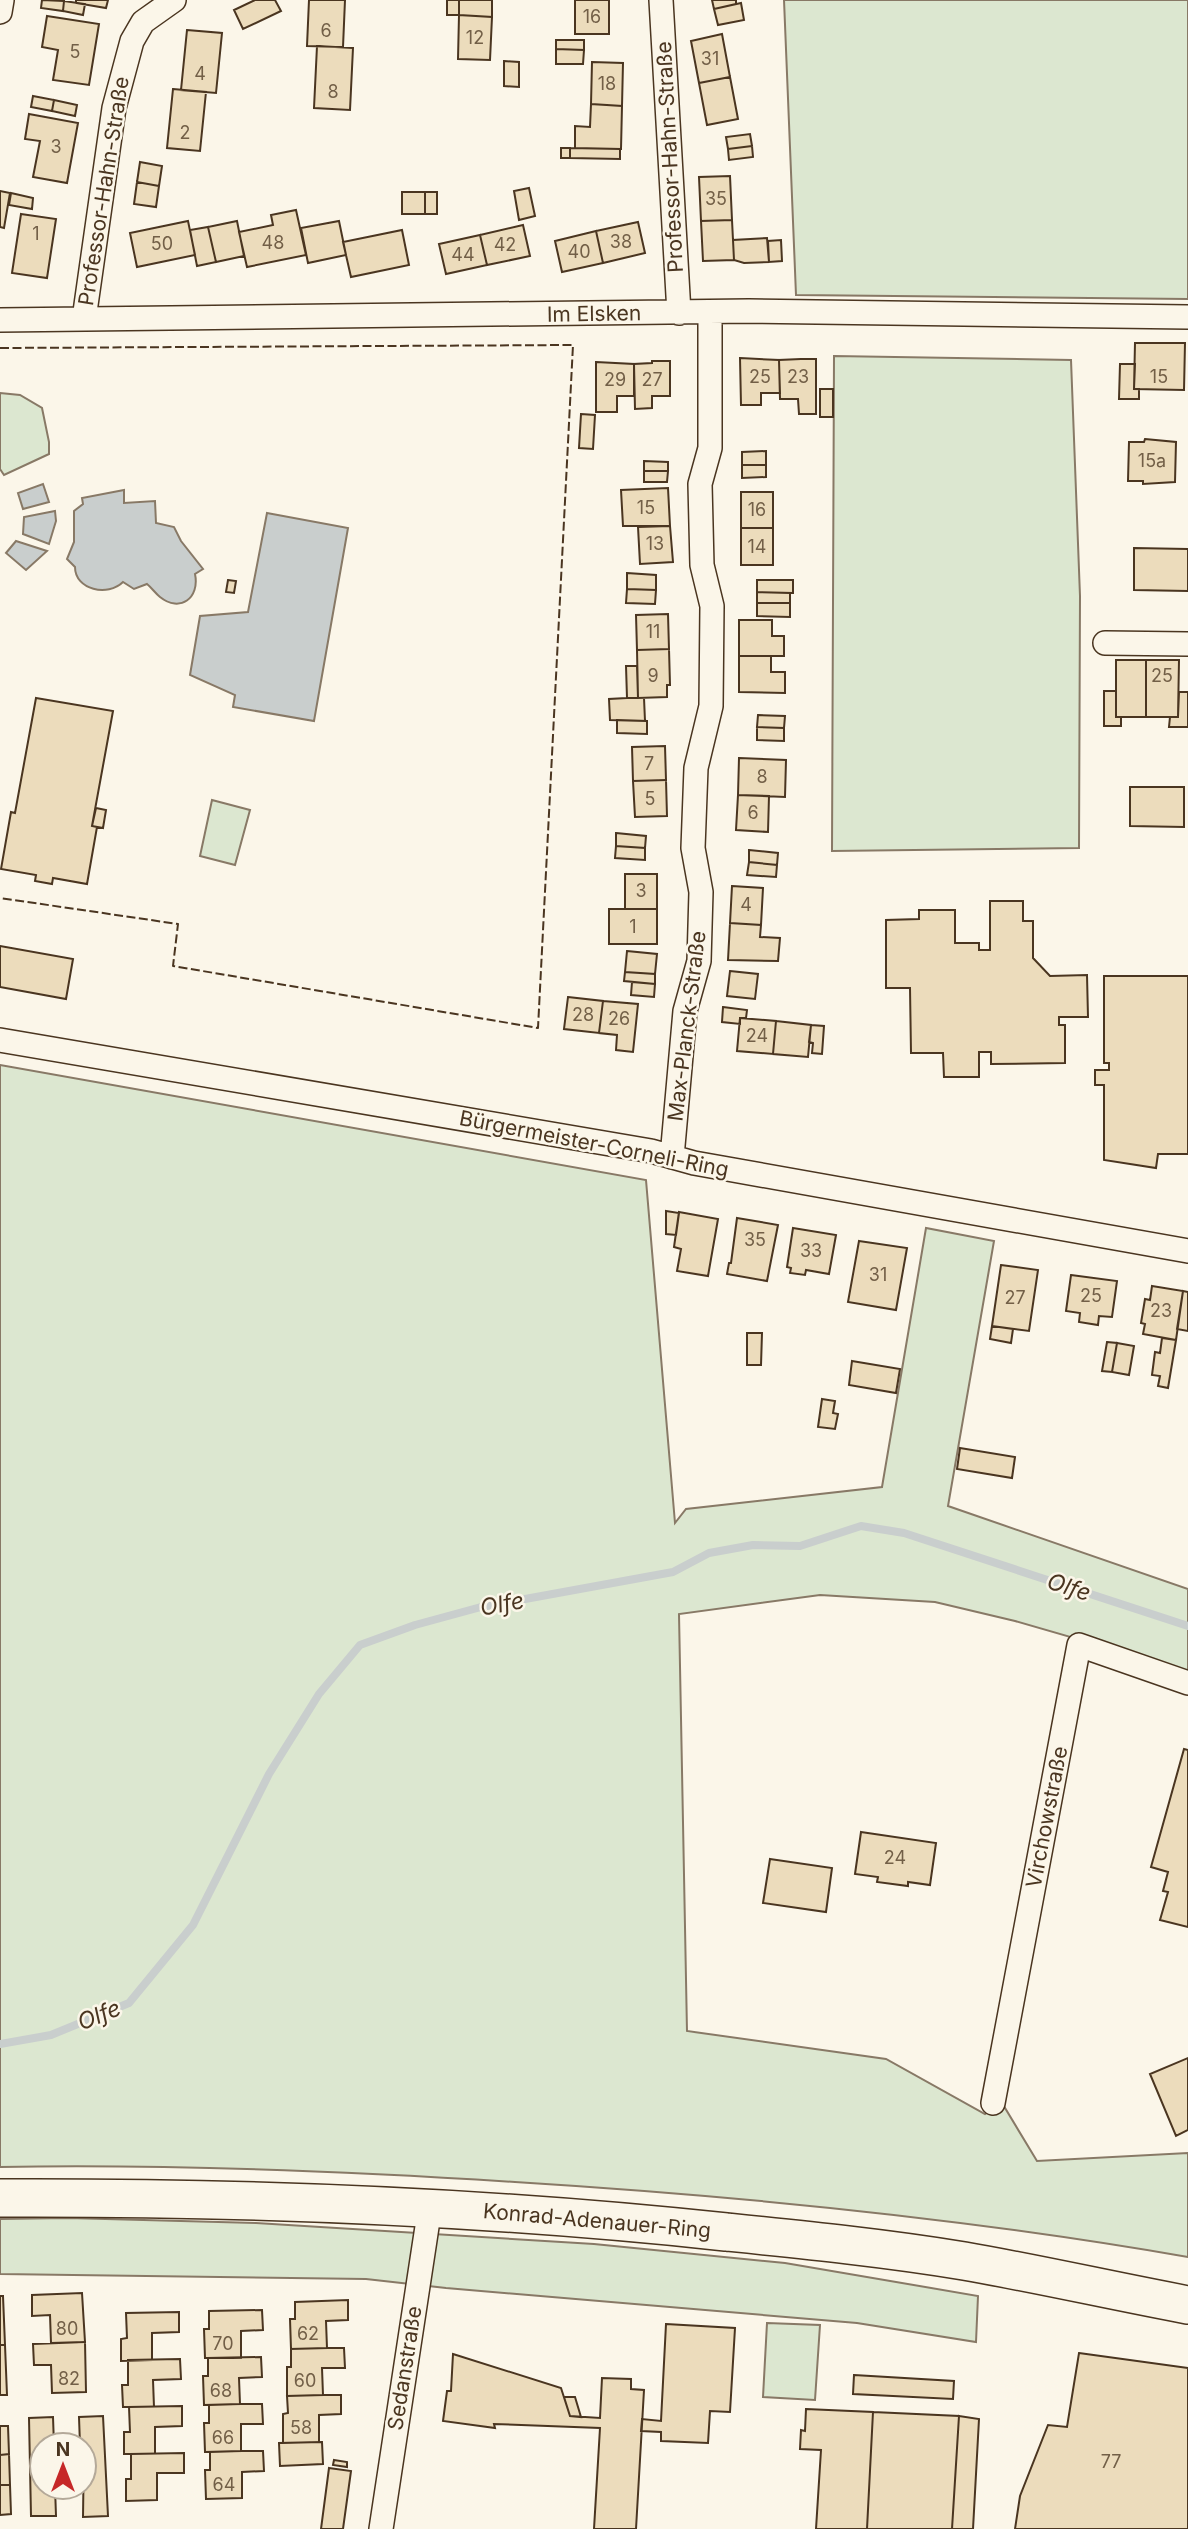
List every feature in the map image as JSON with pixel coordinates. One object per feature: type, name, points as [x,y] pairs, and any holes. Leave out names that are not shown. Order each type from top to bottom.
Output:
[{"type":"main road","name":"Konrad-Adenauer-Ring","points":[[0,2198],[207,2200],[429,2207],[606,2219],[963,2261],[1188,2305]]},
{"type":"street","points":[[0,12],[2,0]]},
{"type":"street","name":"Professor-Hahn-Straße","points":[[84,319],[114,108],[132,41],[143,22],[174,0]]},
{"type":"street","name":"Professor-Hahn-Straße","points":[[661,0],[679,313]]},
{"type":"street","name":"Im Elsken","points":[[0,320],[709,312],[1188,317]]},
{"type":"street","name":"Max-Planck-Straße","points":[[672,1157],[685,1011],[699,961],[701,892],[693,848],[696,768],[711,706],[712,606],[702,565],[700,484],[710,448],[709,312]]},
{"type":"street","points":[[1105,643],[1188,644]]},
{"type":"street","name":"Bürgermeister-Corneli-Ring","points":[[0,1040],[638,1149],[694,1163],[1188,1251]]},
{"type":"street","name":"Virchowstraße","points":[[993,2103],[1079,1645],[1188,1683]]},
{"type":"street","name":"Sedanstraße","points":[[381,2529],[429,2207]]},
{"type":"green space","points":[[784,0],[1188,0],[1188,299],[796,295]]},
{"type":"green space","points":[[834,356],[1071,360],[1080,596],[1079,848],[832,851]]},
{"type":"green space","points":[[0,393],[20,395],[42,408],[49,442],[49,454],[4,475],[0,469]]},
{"type":"green space","points":[[212,800],[250,810],[235,865],[200,856]]},
{"type":"green space","points":[[0,1065],[646,1180],[675,1523],[686,1509],[882,1487],[926,1228],[994,1241],[948,1506],[1188,1589],[1188,1671],[1015,1621],[935,1602],[820,1595],[679,1614],[687,2031],[886,2059],[985,2114],[1002,2103],[1037,2161],[1188,2153],[1188,2257],[1021,2231],[853,2210],[600,2188],[258,2169],[0,2167]]},
{"type":"green space","points":[[0,2219],[256,2223],[594,2244],[785,2263],[978,2296],[976,2342],[857,2323],[366,2279],[0,2274]]},
{"type":"green space","points":[[767,2323],[820,2325],[815,2400],[763,2397]]},
{"type":"shaded area","points":[[43,484],[49,502],[23,509],[18,493]]},
{"type":"shaded area","points":[[124,490],[124,503],[155,501],[156,523],[174,527],[181,541],[203,569],[195,574],[194,590],[187,600],[175,604],[167,602],[147,584],[134,589],[123,582],[109,589],[93,589],[86,586],[76,575],[75,567],[67,559],[74,542],[74,511],[83,504],[82,498]]},
{"type":"shaded area","points":[[55,511],[56,521],[49,544],[23,534],[24,517]]},
{"type":"shaded area","points":[[267,513],[348,528],[314,721],[233,707],[235,695],[190,675],[200,616],[248,612]]},
{"type":"shaded area","points":[[16,541],[47,551],[26,570],[6,553]]},
{"type":"building","points":[[42,0],[64,1],[63,11],[41,8]]},
{"type":"building","points":[[76,0],[108,0],[106,8],[76,3]]},
{"type":"building","points":[[255,0],[275,0],[281,11],[243,29],[234,10]]},
{"type":"building","points":[[309,0],[345,0],[343,47],[307,46]]},
{"type":"building","points":[[447,0],[459,0],[459,15],[447,15]]},
{"type":"building","points":[[459,0],[492,0],[492,17],[459,15]]},
{"type":"building","points":[[575,0],[609,0],[609,34],[575,34]]},
{"type":"building","points":[[712,0],[736,0],[736,4],[714,9]]},
{"type":"building","points":[[64,1],[85,4],[83,15],[63,11]]},
{"type":"building","points":[[741,3],[744,20],[718,25],[714,9]]},
{"type":"building","points":[[459,15],[492,17],[490,60],[458,59]]},
{"type":"building","points":[[47,16],[99,24],[89,85],[53,80],[58,50],[42,47]]},
{"type":"building","points":[[187,30],[222,33],[216,93],[181,90]]},
{"type":"building","points":[[722,34],[730,77],[699,83],[691,41]]},
{"type":"building","points":[[556,40],[584,40],[584,50],[556,49]]},
{"type":"building","points":[[317,46],[353,48],[350,110],[314,108]]},
{"type":"building","points":[[556,49],[584,50],[583,64],[556,64]]},
{"type":"building","points":[[504,61],[519,62],[519,87],[504,86]]},
{"type":"building","points":[[592,62],[623,63],[622,106],[591,104]]},
{"type":"building","points":[[730,77],[738,119],[707,125],[699,83]]},
{"type":"building","points":[[173,89],[206,92],[200,151],[167,148]]},
{"type":"building","points":[[33,96],[54,100],[52,111],[31,107]]},
{"type":"building","points":[[54,100],[77,105],[75,116],[52,111]]},
{"type":"building","points":[[591,104],[622,106],[621,149],[575,148],[575,126],[590,127]]},
{"type":"building","points":[[29,114],[78,123],[67,183],[33,177],[40,141],[25,139]]},
{"type":"building","points":[[750,134],[752,146],[728,149],[726,137]]},
{"type":"building","points":[[752,146],[753,157],[729,160],[728,149]]},
{"type":"building","points":[[561,148],[570,148],[570,158],[561,158]]},
{"type":"building","points":[[570,148],[620,149],[620,159],[570,158]]},
{"type":"building","points":[[140,162],[162,166],[159,186],[137,182]]},
{"type":"building","points":[[730,176],[732,220],[701,221],[699,177]]},
{"type":"building","points":[[137,182],[159,186],[156,207],[134,204]]},
{"type":"building","points":[[529,188],[535,216],[519,220],[514,191]]},
{"type":"building","points":[[0,191],[10,193],[4,228],[0,227]]},
{"type":"building","points":[[402,192],[425,192],[425,214],[402,214]]},
{"type":"building","points":[[425,192],[437,192],[437,214],[425,214]]},
{"type":"building","points":[[11,193],[33,198],[32,209],[9,205]]},
{"type":"building","points":[[296,210],[306,255],[247,267],[239,232],[273,225],[271,215]]},
{"type":"building","points":[[21,214],[56,219],[47,278],[12,273]]},
{"type":"building","points":[[732,220],[734,260],[703,261],[701,221]]},
{"type":"building","points":[[188,221],[195,255],[137,267],[130,233]]},
{"type":"building","points":[[237,221],[244,256],[216,262],[208,227]]},
{"type":"building","points":[[339,221],[346,255],[308,263],[301,228]]},
{"type":"building","points":[[638,222],[645,253],[603,263],[596,231]]},
{"type":"building","points":[[523,225],[530,256],[487,265],[480,235]]},
{"type":"building","points":[[208,227],[216,262],[197,266],[190,230]]},
{"type":"building","points":[[402,230],[409,265],[351,277],[343,242]]},
{"type":"building","points":[[596,231],[603,263],[562,272],[555,241]]},
{"type":"building","points":[[480,235],[487,265],[446,274],[439,244]]},
{"type":"building","points":[[767,238],[769,262],[744,263],[734,260],[733,240]]},
{"type":"building","points":[[781,240],[782,261],[769,262],[768,241]]},
{"type":"building","points":[[1135,343],[1185,343],[1184,390],[1134,389]]},
{"type":"building","points":[[740,358],[779,360],[780,393],[761,393],[761,405],[741,405]]},
{"type":"building","points":[[816,359],[816,414],[799,414],[798,399],[780,399],[779,360]]},
{"type":"building","points":[[670,361],[670,396],[652,396],[652,408],[635,409],[634,364]]},
{"type":"building","points":[[596,362],[634,364],[634,396],[617,396],[617,412],[596,412]]},
{"type":"building","points":[[1120,364],[1135,364],[1134,389],[1139,389],[1139,399],[1119,399]]},
{"type":"building","points":[[820,389],[833,389],[833,417],[820,417]]},
{"type":"building","points":[[581,414],[595,415],[593,449],[579,448]]},
{"type":"building","points":[[1145,439],[1176,442],[1175,482],[1143,484],[1143,481],[1128,481],[1129,442],[1144,442]]},
{"type":"building","points":[[766,451],[766,465],[742,465],[742,452]]},
{"type":"building","points":[[644,461],[668,462],[668,471],[644,471]]},
{"type":"building","points":[[742,465],[766,465],[766,477],[742,478]]},
{"type":"building","points":[[644,471],[668,471],[667,482],[644,482]]},
{"type":"building","points":[[668,488],[670,526],[623,526],[621,490]]},
{"type":"building","points":[[741,492],[773,492],[773,528],[741,528]]},
{"type":"building","points":[[670,526],[673,562],[640,564],[638,527]]},
{"type":"building","points":[[741,528],[773,528],[773,565],[741,565]]},
{"type":"building","points":[[1134,548],[1188,549],[1188,591],[1134,590]]},
{"type":"building","points":[[627,573],[656,575],[656,590],[627,589]]},
{"type":"building","points":[[228,580],[236,581],[234,593],[226,592]]},
{"type":"building","points":[[757,580],[793,580],[793,593],[757,592]]},
{"type":"building","points":[[627,589],[656,590],[655,604],[626,603]]},
{"type":"building","points":[[757,592],[790,593],[790,603],[757,603]]},
{"type":"building","points":[[757,603],[790,603],[790,617],[757,616]]},
{"type":"building","points":[[668,614],[669,649],[637,650],[636,615]]},
{"type":"building","points":[[739,620],[772,620],[772,636],[784,636],[784,656],[739,656]]},
{"type":"building","points":[[669,649],[670,685],[667,685],[667,697],[638,698],[637,650]]},
{"type":"building","points":[[739,656],[771,656],[771,672],[785,672],[785,693],[739,692]]},
{"type":"building","points":[[1116,660],[1146,660],[1146,717],[1116,717]]},
{"type":"building","points":[[1146,660],[1179,660],[1178,717],[1146,717]]},
{"type":"building","points":[[626,666],[637,666],[638,698],[627,698]]},
{"type":"building","points":[[1104,691],[1116,691],[1116,717],[1121,717],[1121,726],[1104,726]]},
{"type":"building","points":[[1179,692],[1188,692],[1188,727],[1169,727],[1170,717],[1178,717]]},
{"type":"building","points":[[36,698],[113,711],[92,826],[97,827],[87,884],[53,878],[52,884],[35,881],[36,875],[1,869],[11,812],[15,813]]},
{"type":"building","points":[[644,698],[645,721],[610,720],[609,699]]},
{"type":"building","points":[[758,715],[785,716],[784,728],[757,727]]},
{"type":"building","points":[[617,720],[647,721],[647,734],[617,733]]},
{"type":"building","points":[[757,727],[784,728],[784,741],[757,740]]},
{"type":"building","points":[[665,746],[666,780],[633,781],[632,747]]},
{"type":"building","points":[[739,758],[786,760],[785,797],[738,795]]},
{"type":"building","points":[[666,780],[667,816],[635,817],[633,781]]},
{"type":"building","points":[[1130,787],[1184,787],[1184,827],[1130,826]]},
{"type":"building","points":[[738,795],[769,796],[768,832],[736,830]]},
{"type":"building","points":[[96,808],[106,810],[103,828],[92,826]]},
{"type":"building","points":[[616,833],[646,836],[645,848],[616,846]]},
{"type":"building","points":[[616,846],[645,848],[645,860],[615,858]]},
{"type":"building","points":[[749,850],[778,853],[777,865],[749,862]]},
{"type":"building","points":[[749,862],[777,865],[776,877],[747,875]]},
{"type":"building","points":[[625,874],[657,874],[657,909],[625,909]]},
{"type":"building","points":[[732,886],[763,888],[761,925],[730,923]]},
{"type":"building","points":[[990,901],[1023,901],[1023,921],[1033,921],[1033,958],[1050,976],[1087,975],[1088,1017],[1059,1017],[1059,1025],[1065,1025],[1065,1063],[991,1064],[991,1052],[979,1052],[979,1077],[944,1077],[943,1053],[911,1053],[910,988],[886,988],[886,920],[919,919],[919,910],[955,910],[955,943],[979,943],[979,950],[990,950]]},
{"type":"building","points":[[609,909],[657,909],[657,944],[609,944]]},
{"type":"building","points":[[730,923],[761,925],[760,937],[780,938],[778,961],[728,960]]},
{"type":"building","points":[[0,946],[73,959],[66,999],[0,987]]},
{"type":"building","points":[[627,951],[657,954],[655,974],[625,972]]},
{"type":"building","points":[[730,971],[758,974],[755,999],[727,996]]},
{"type":"building","points":[[625,972],[655,974],[655,984],[624,981]]},
{"type":"building","points":[[1104,976],[1188,976],[1188,1154],[1158,1154],[1156,1168],[1104,1160],[1104,1085],[1095,1085],[1095,1070],[1109,1070],[1109,1063],[1104,1063]]},
{"type":"building","points":[[632,982],[655,984],[654,997],[631,995]]},
{"type":"building","points":[[568,997],[603,1001],[599,1033],[564,1029]]},
{"type":"building","points":[[603,1001],[638,1004],[633,1052],[616,1050],[617,1035],[599,1033]]},
{"type":"building","points":[[723,1007],[747,1010],[746,1018],[740,1018],[740,1024],[722,1022]]},
{"type":"building","points":[[740,1018],[776,1021],[773,1054],[737,1051]]},
{"type":"building","points":[[776,1021],[811,1025],[808,1057],[773,1054]]},
{"type":"building","points":[[811,1025],[824,1026],[822,1054],[812,1053],[813,1043],[809,1042]]},
{"type":"building","points":[[666,1211],[679,1213],[676,1235],[666,1234]]},
{"type":"building","points":[[679,1212],[718,1219],[708,1276],[677,1271],[681,1249],[674,1247]]},
{"type":"building","points":[[737,1218],[778,1225],[767,1281],[727,1274]]},
{"type":"building","points":[[793,1228],[836,1235],[829,1274],[806,1270],[805,1275],[790,1273],[791,1268],[787,1267]]},
{"type":"building","points":[[859,1241],[907,1248],[896,1310],[848,1302]]},
{"type":"building","points":[[1001,1265],[1038,1270],[1029,1331],[992,1326]]},
{"type":"building","points":[[1071,1275],[1117,1281],[1112,1317],[1099,1316],[1098,1325],[1079,1322],[1080,1313],[1066,1311]]},
{"type":"building","points":[[1152,1286],[1183,1291],[1176,1340],[1143,1334],[1145,1324],[1141,1323],[1145,1299],[1150,1300]]},
{"type":"building","points":[[1183,1291],[1188,1292],[1188,1331],[1177,1329]]},
{"type":"building","points":[[992,1326],[1013,1329],[1011,1343],[990,1339]]},
{"type":"building","points":[[747,1333],[762,1333],[761,1365],[747,1365]]},
{"type":"building","points":[[1162,1338],[1176,1340],[1168,1388],[1158,1386],[1160,1376],[1152,1375],[1155,1352],[1160,1353]]},
{"type":"building","points":[[1107,1342],[1117,1343],[1112,1372],[1102,1371]]},
{"type":"building","points":[[1117,1343],[1134,1346],[1129,1375],[1112,1372]]},
{"type":"building","points":[[852,1361],[900,1369],[896,1393],[849,1385]]},
{"type":"building","points":[[822,1399],[835,1401],[833,1413],[838,1414],[835,1429],[818,1427]]},
{"type":"building","points":[[960,1448],[1015,1457],[1012,1478],[957,1469]]},
{"type":"building","points":[[1184,1749],[1188,1750],[1188,1927],[1160,1920],[1168,1892],[1163,1891],[1168,1872],[1151,1867]]},
{"type":"building","points":[[861,1832],[936,1843],[930,1885],[908,1882],[908,1886],[877,1882],[878,1877],[855,1874]]},
{"type":"building","points":[[770,1859],[832,1868],[826,1912],[763,1903]]},
{"type":"building","points":[[1188,2058],[1188,2130],[1176,2136],[1150,2074]]},
{"type":"building","points":[[82,2293],[85,2342],[51,2343],[50,2315],[32,2316],[32,2295]]},
{"type":"building","points":[[0,2296],[3,2296],[5,2345],[0,2345]]},
{"type":"building","points":[[348,2300],[348,2320],[326,2321],[327,2348],[291,2349],[290,2319],[295,2319],[295,2302]]},
{"type":"building","points":[[262,2310],[263,2330],[241,2331],[241,2358],[205,2358],[204,2329],[209,2329],[209,2311]]},
{"type":"building","points":[[179,2312],[179,2332],[152,2333],[152,2360],[121,2361],[121,2339],[127,2338],[126,2313]]},
{"type":"building","points":[[666,2324],[735,2328],[730,2412],[710,2411],[708,2443],[661,2441],[661,2432],[641,2431],[642,2419],[661,2421]]},
{"type":"building","points":[[85,2342],[86,2392],[52,2393],[51,2365],[34,2365],[33,2344]]},
{"type":"building","points":[[0,2345],[5,2345],[7,2395],[0,2395]]},
{"type":"building","points":[[344,2348],[345,2368],[322,2368],[323,2395],[287,2396],[287,2367],[291,2367],[291,2349]]},
{"type":"building","points":[[1079,2353],[1188,2368],[1188,2529],[1015,2529],[1020,2496],[1048,2425],[1067,2427]]},
{"type":"building","points":[[453,2354],[561,2388],[570,2416],[600,2418],[602,2378],[631,2379],[631,2389],[644,2390],[636,2529],[594,2529],[600,2428],[494,2424],[495,2428],[443,2421],[447,2391],[451,2391]]},
{"type":"building","points":[[261,2357],[262,2377],[239,2378],[240,2404],[204,2405],[203,2376],[208,2376],[208,2358]]},
{"type":"building","points":[[180,2359],[181,2379],[153,2380],[154,2407],[123,2407],[122,2385],[128,2385],[128,2360]]},
{"type":"building","points":[[854,2375],[954,2381],[953,2399],[853,2394]]},
{"type":"building","points":[[341,2395],[341,2414],[319,2415],[319,2442],[283,2443],[283,2414],[288,2413],[287,2396]]},
{"type":"building","points":[[564,2397],[575,2397],[581,2417],[570,2416]]},
{"type":"building","points":[[262,2404],[263,2424],[241,2424],[241,2451],[205,2452],[204,2423],[209,2423],[209,2405]]},
{"type":"building","points":[[182,2406],[182,2426],[155,2427],[155,2454],[124,2454],[124,2432],[130,2432],[129,2407]]},
{"type":"building","points":[[806,2409],[873,2412],[867,2529],[816,2529],[821,2450],[800,2449],[801,2430],[805,2431]]},
{"type":"building","points":[[873,2412],[959,2416],[952,2529],[867,2529]]},
{"type":"building","points":[[103,2416],[108,2516],[83,2517],[83,2501],[98,2501],[98,2431],[80,2431],[79,2417]]},
{"type":"building","points":[[959,2416],[979,2419],[973,2529],[952,2529]]},
{"type":"building","points":[[53,2417],[54,2431],[29,2431],[29,2418]]},
{"type":"building","points":[[0,2426],[8,2426],[9,2454],[0,2455]]},
{"type":"building","points":[[322,2442],[323,2464],[280,2466],[279,2443]]},
{"type":"building","points":[[263,2451],[264,2471],[242,2472],[242,2498],[206,2499],[205,2470],[210,2470],[210,2452]]},
{"type":"building","points":[[184,2453],[184,2473],[157,2473],[157,2500],[126,2501],[126,2479],[131,2479],[131,2454]]},
{"type":"building","points":[[9,2454],[10,2485],[0,2485],[0,2455]]},
{"type":"building","points":[[334,2460],[347,2462],[347,2467],[333,2465]]},
{"type":"building","points":[[329,2468],[351,2471],[343,2529],[321,2529]]},
{"type":"building","points":[[0,2485],[10,2485],[11,2514],[0,2515]]},
{"type":"building","points":[[31,2501],[55,2501],[56,2516],[31,2516]]},
{"type":"waterway","name":"Olfe","points":[[0,2044],[51,2035],[129,2003],[193,1925],[269,1774],[319,1694],[360,1645],[415,1625],[481,1607],[673,1572],[709,1553],[753,1545],[800,1546],[861,1526],[904,1533],[1188,1626]]},
{"type":"fence","points":[[0,348],[573,345],[538,1028],[173,966],[178,924],[0,898]]}]
